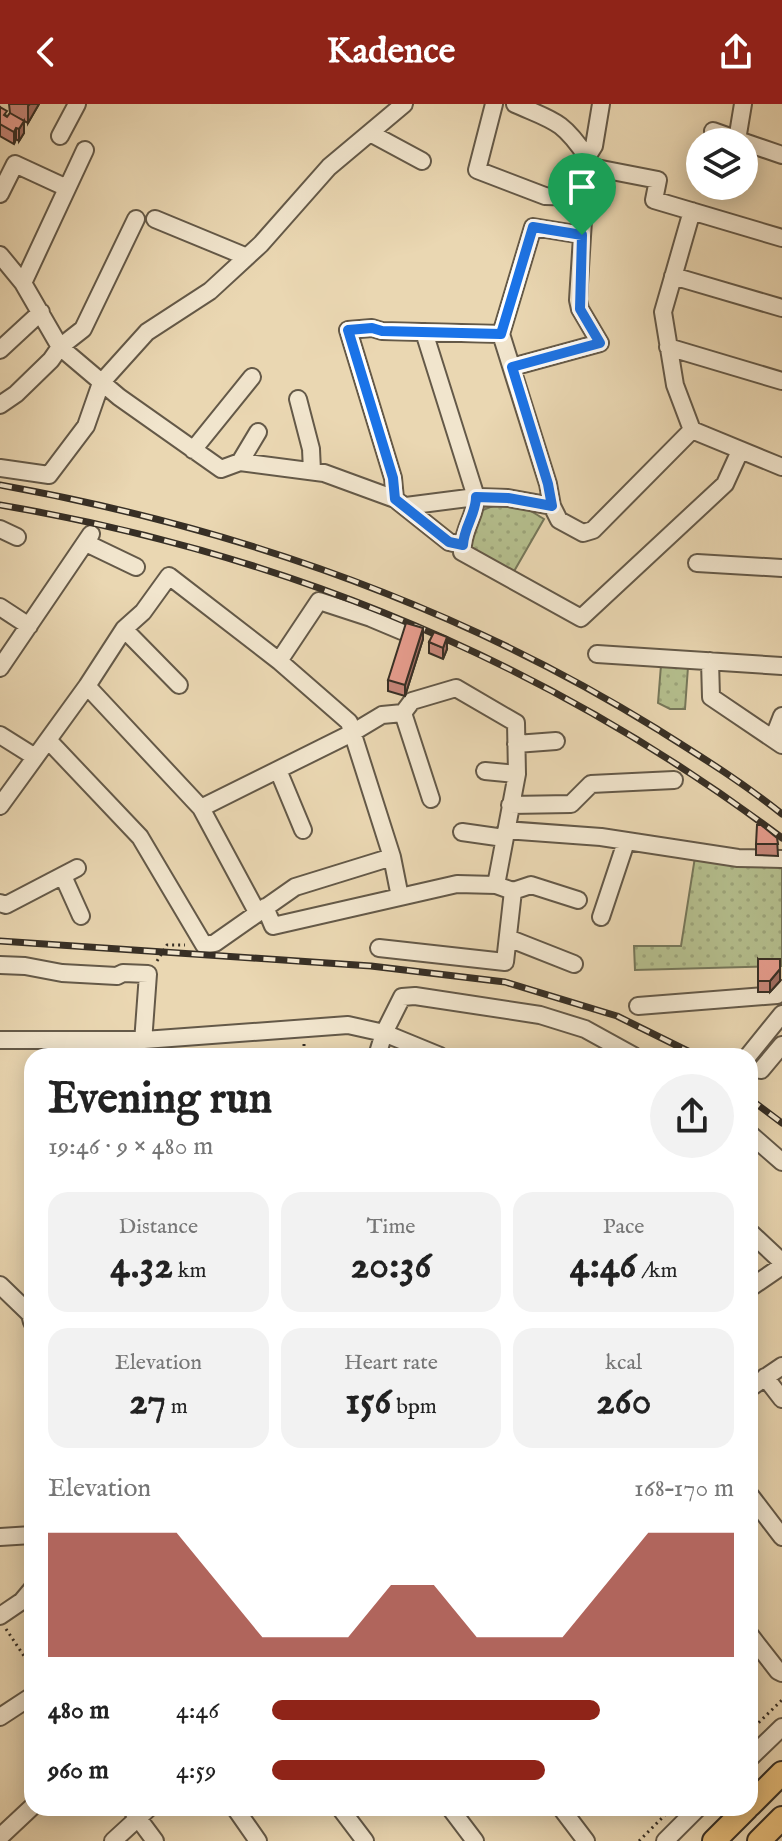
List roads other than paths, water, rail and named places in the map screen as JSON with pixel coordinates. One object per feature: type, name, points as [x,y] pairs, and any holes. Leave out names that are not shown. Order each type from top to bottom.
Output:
[{"type":"highway","points":[[758,1798],[782,1773]]},
{"type":"highway","points":[[714,1841],[740,1816]]},
{"type":"highway","points":[[759,1841],[782,1818]]},
{"type":"street","points":[[60,136],[77,104]]},
{"type":"street","points":[[0,468],[49,475],[86,426],[101,383],[156,324],[210,291],[294,210],[329,167],[404,104]]},
{"type":"street","points":[[494,104],[477,170],[545,196],[584,197]]},
{"type":"street","points":[[515,104],[558,123],[575,138],[586,162]]},
{"type":"street","points":[[512,367],[600,343],[580,309],[586,162],[594,146],[601,104]]},
{"type":"street","points":[[742,128],[743,104]]},
{"type":"street","points":[[370,133],[422,161]]},
{"type":"street","points":[[758,147],[782,155]]},
{"type":"street","points":[[23,283],[85,150]]},
{"type":"street","points":[[586,162],[658,180],[654,200],[782,238]]},
{"type":"street","points":[[0,194],[15,164],[67,188]]},
{"type":"street","points":[[692,211],[663,312],[675,385],[692,430],[782,467]]},
{"type":"street","points":[[0,405],[16,394],[60,347],[83,329],[136,219]]},
{"type":"street","points":[[155,219],[247,257]]},
{"type":"street","points":[[582,235],[533,227],[501,334],[548,484],[552,506],[559,520],[583,533],[593,530],[692,430]]},
{"type":"street","points":[[0,255],[23,283],[60,347],[101,383],[221,469],[240,462],[312,471],[350,481],[400,502],[449,542],[463,545]]},
{"type":"street","points":[[673,276],[782,308]]},
{"type":"street","points":[[0,350],[41,312]]},
{"type":"street","points":[[400,502],[348,330],[372,328],[382,331],[501,334]]},
{"type":"street","points":[[424,332],[476,497],[476,508],[464,528],[462,552],[581,618],[725,484],[740,451]]},
{"type":"street","points":[[668,347],[782,381]]},
{"type":"street","points":[[193,450],[252,377]]},
{"type":"street","points":[[298,399],[311,449],[312,471]]},
{"type":"street","points":[[240,462],[258,432]]},
{"type":"street","points":[[400,502],[476,497],[508,498],[552,506]]},
{"type":"street","points":[[1,524],[17,537]]},
{"type":"street","points":[[2,660],[89,538],[136,567]]},
{"type":"street","points":[[697,563],[782,568]]},
{"type":"street","points":[[0,806],[87,686],[124,629],[143,612],[169,576],[279,661],[349,722],[392,857],[400,897]]},
{"type":"street","points":[[279,661],[319,601],[402,631]]},
{"type":"street","points":[[0,607],[29,626]]},
{"type":"street","points":[[124,629],[179,685]]},
{"type":"street","points":[[597,654],[782,666]]},
{"type":"street","points":[[710,661],[711,697],[777,742],[782,716]]},
{"type":"street","points":[[87,686],[201,808],[273,926],[457,884],[496,885],[513,891],[531,885],[578,900]]},
{"type":"street","points":[[201,808],[382,715],[403,713],[412,701],[456,688],[516,723],[517,774],[496,885]]},
{"type":"street","points":[[403,713],[431,799]]},
{"type":"street","points":[[0,735],[35,757]]},
{"type":"street","points":[[48,740],[140,837],[204,945],[215,943],[295,887],[392,857]]},
{"type":"street","points":[[516,744],[556,741]]},
{"type":"street","points":[[278,770],[303,830]]},
{"type":"street","points":[[485,771],[517,774]]},
{"type":"street","points":[[510,805],[571,804],[591,784],[674,780]]},
{"type":"street","points":[[462,832],[601,837],[738,858],[782,859]]},
{"type":"street","points":[[601,917],[626,842]]},
{"type":"street","points":[[0,903],[6,905],[70,872],[81,916]]},
{"type":"street","points":[[379,948],[505,962],[513,891]]},
{"type":"street","points":[[508,938],[574,964]]},
{"type":"street","points":[[0,965],[62,973],[148,974],[143,1048]]},
{"type":"street","points":[[638,1006],[777,995],[782,989]]},
{"type":"street","points":[[379,1048],[402,997],[415,996],[540,1015],[585,1029],[606,1048]]},
{"type":"street","points":[[754,1048],[782,1014]]},
{"type":"street","points":[[0,1040],[41,1048],[143,1048],[348,1025],[384,1033],[421,1048]]},
{"type":"street","points":[[761,1070],[782,1045]]},
{"type":"street","points":[[758,1141],[782,1162]]},
{"type":"street","points":[[758,1240],[782,1264],[758,1282]]},
{"type":"street","points":[[0,1285],[24,1308]]},
{"type":"street","points":[[758,1382],[782,1366]]},
{"type":"street","points":[[765,1377],[782,1399]]},
{"type":"street","points":[[758,1506],[782,1537]]},
{"type":"street","points":[[0,1537],[24,1536]]},
{"type":"street","points":[[3,1622],[24,1599]]},
{"type":"street","points":[[758,1645],[782,1673]]},
{"type":"street","points":[[0,1717],[24,1701]]},
{"type":"street","points":[[758,1750],[782,1727]]},
{"type":"street","points":[[0,1837],[24,1814]]},
{"type":"street","points":[[113,1841],[135,1816]]},
{"type":"street","points":[[142,1816],[155,1841]]},
{"type":"street","points":[[241,1816],[258,1841]]},
{"type":"street","points":[[346,1816],[365,1841]]},
{"type":"street","points":[[456,1816],[475,1841]]},
{"type":"street","points":[[567,1816],[586,1841]]},
{"type":"street","points":[[665,1841],[690,1816]]},
{"type":"railway","points":[[0,485],[173,523],[340,576],[422,608],[580,684],[705,759],[782,814]]},
{"type":"railway","points":[[0,505],[106,526],[211,553],[312,586],[412,624],[508,669],[602,719],[694,775],[782,838]]},
{"type":"railway","points":[[0,941],[371,966],[505,982],[617,1016],[682,1048]]},
{"type":"railway","points":[[758,1105],[782,1123]]}]
